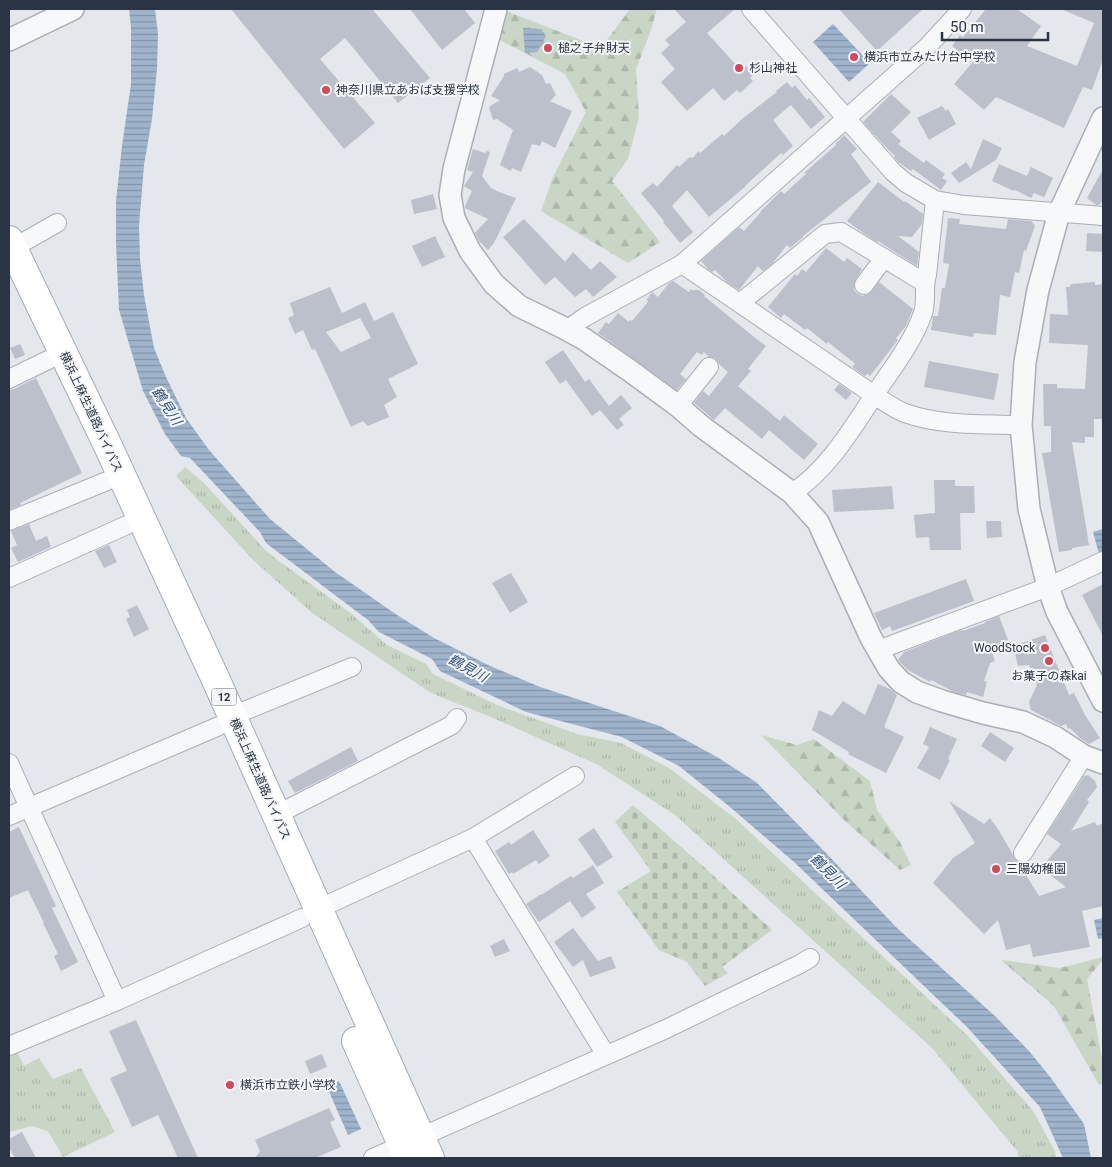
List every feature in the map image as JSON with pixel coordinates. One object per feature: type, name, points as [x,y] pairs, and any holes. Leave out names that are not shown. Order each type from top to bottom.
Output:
[{"type":"main road","name":"横浜上麻生道路バイパス","points":[[11,244],[108,446],[310,914],[415,1150]]},
{"type":"main road","name":"横浜上麻生道路バイパス","points":[[9,280],[127,525],[226,721],[276,815],[310,914]]},
{"type":"street","points":[[9,40],[73,9]]},
{"type":"street","points":[[496,9],[454,169],[450,195],[454,218],[470,252],[494,284],[519,306],[584,339],[678,406],[701,426],[792,493],[818,522],[871,638],[889,669],[902,682],[917,692],[942,701],[1022,722],[1056,737],[1094,759],[1023,853]]},
{"type":"street","points":[[751,9],[893,172],[906,183],[936,200],[964,205],[1103,216]]},
{"type":"street","points":[[568,331],[585,317],[682,264],[927,47],[962,9]]},
{"type":"street","points":[[1103,119],[1059,213],[1038,290],[1026,362],[1021,425],[1029,509],[1048,587],[1057,612],[1103,701]]},
{"type":"street","points":[[792,493],[802,487],[831,458],[912,339],[924,310],[924,283],[927,275],[936,200]]},
{"type":"street","points":[[11,244],[57,223]]},
{"type":"street","points":[[740,303],[825,234],[841,232],[924,283]]},
{"type":"street","points":[[864,285],[884,258]]},
{"type":"street","points":[[682,264],[874,395],[903,412],[927,419],[964,423],[1021,425]]},
{"type":"street","points":[[9,379],[48,360]]},
{"type":"street","points":[[678,406],[709,366]]},
{"type":"street","points":[[9,521],[107,481]]},
{"type":"street","points":[[9,578],[127,525]]},
{"type":"street","points":[[878,650],[1048,587],[1103,561]]},
{"type":"street","points":[[9,816],[352,667]]},
{"type":"street","points":[[276,815],[452,725],[457,718]]},
{"type":"street","points":[[9,763],[117,1001]]},
{"type":"street","points":[[9,1046],[117,1001],[473,838],[575,776]]},
{"type":"street","points":[[473,838],[606,1055]]},
{"type":"street","points":[[373,1158],[415,1150],[606,1055],[666,1029],[783,973],[810,958]]},
{"type":"green space","points":[[630,9],[657,9],[636,69],[639,117],[628,159],[612,181],[660,242],[628,263],[541,211],[553,177],[586,112],[565,74],[498,39],[506,11],[601,48]]},
{"type":"green space","points":[[185,467],[204,483],[267,552],[353,615],[387,645],[426,664],[433,674],[497,705],[577,734],[621,743],[669,768],[736,819],[969,1037],[1033,1111],[1055,1151],[1056,1158],[1019,1158],[1017,1151],[932,1048],[675,815],[596,764],[491,717],[431,693],[311,612],[252,559],[176,476]]},
{"type":"green space","points":[[761,735],[797,745],[814,739],[870,781],[877,810],[900,842],[911,865],[900,870],[844,820]]},
{"type":"green space","points":[[633,805],[772,930],[722,967],[728,973],[705,986],[687,962],[659,950],[617,892],[651,871],[615,822]]},
{"type":"green space","points":[[1103,957],[1103,960],[1087,979],[1103,1064],[1103,1083],[1099,1085],[1054,1006],[1001,960],[1060,968]]},
{"type":"green space","points":[[17,1051],[24,1066],[39,1058],[53,1079],[81,1068],[115,1132],[63,1157],[48,1131],[32,1126],[9,1132],[9,1054]]},
{"type":"water","name":"鶴見川","points":[[129,9],[155,9],[158,34],[157,69],[152,119],[144,165],[139,226],[144,295],[154,348],[166,377],[186,418],[209,450],[270,519],[335,572],[434,638],[488,665],[540,687],[660,726],[717,757],[756,782],[897,928],[996,1017],[1029,1051],[1084,1124],[1091,1158],[1063,1158],[1040,1107],[967,1027],[794,862],[679,766],[622,737],[526,712],[440,671],[432,659],[379,632],[368,620],[266,543],[260,532],[190,458],[181,456],[165,434],[143,391],[119,310],[116,201],[131,84]]},
{"type":"water","points":[[833,24],[870,63],[849,82],[813,42]]},
{"type":"water","points":[[523,28],[541,29],[546,36],[537,52],[525,53]]},
{"type":"water","points":[[1103,529],[1103,552],[1099,554],[1093,532]]},
{"type":"water","points":[[1103,918],[1103,938],[1098,939],[1094,920]]},
{"type":"water","points":[[339,1081],[361,1129],[348,1135],[327,1087]]},
{"type":"building","points":[[231,9],[372,9],[430,78],[398,103],[345,38],[320,59],[375,123],[344,149]]},
{"type":"building","points":[[410,9],[464,9],[475,23],[442,50]]},
{"type":"building","points":[[674,9],[735,9],[707,33],[738,67],[740,65],[742,68],[746,66],[753,75],[750,78],[753,81],[740,93],[737,90],[724,101],[713,88],[687,111],[661,82],[675,69],[661,53],[670,45],[665,40],[686,22]]},
{"type":"building","points":[[839,9],[923,9],[877,51]]},
{"type":"building","points":[[986,9],[1017,9],[1041,26],[1027,46],[1077,66],[1094,23],[1061,9],[1103,9],[1103,59],[1092,90],[1083,87],[1064,128],[996,97],[984,110],[954,84],[973,62],[952,46],[960,35],[963,37]]},
{"type":"building","points":[[530,67],[542,75],[546,84],[550,83],[556,95],[550,101],[572,111],[555,148],[542,141],[540,146],[532,144],[521,172],[512,168],[511,171],[500,165],[513,130],[497,119],[493,120],[489,107],[500,100],[491,96],[504,74],[517,68],[519,72]]},
{"type":"building","points":[[787,82],[792,88],[795,85],[807,100],[809,98],[825,117],[811,129],[791,105],[773,120],[793,146],[783,155],[781,153],[709,217],[687,190],[672,206],[693,232],[680,243],[641,193],[653,183],[657,187],[677,165],[679,167],[690,157],[693,158],[698,151],[700,153],[722,134],[724,136]]},
{"type":"building","points":[[891,94],[911,112],[891,132],[901,141],[898,144],[924,163],[926,160],[945,174],[942,178],[947,181],[941,190],[913,169],[911,171],[898,162],[895,156],[863,122]]},
{"type":"building","points":[[942,106],[946,111],[948,109],[956,124],[929,140],[917,118]]},
{"type":"building","points":[[844,135],[857,149],[851,154],[871,182],[790,248],[787,245],[772,264],[763,271],[758,266],[739,290],[728,283],[715,270],[712,272],[708,269],[701,261],[739,227],[744,231],[781,191],[784,194],[806,174],[804,173],[836,145]]},
{"type":"building","points":[[983,139],[1002,148],[996,160],[959,183],[951,173],[966,162],[971,169]]},
{"type":"building","points":[[473,149],[485,153],[487,151],[490,152],[482,176],[491,188],[516,198],[494,243],[488,250],[475,233],[488,219],[465,208],[472,191],[464,186],[473,172],[467,170]]},
{"type":"building","points":[[999,164],[1027,176],[1031,167],[1053,178],[1044,197],[1034,193],[1031,198],[992,181]]},
{"type":"building","points":[[1103,169],[1103,200],[1099,205],[1096,205],[1087,198]]},
{"type":"building","points":[[878,182],[923,214],[922,224],[912,237],[898,236],[919,252],[917,266],[866,235],[847,221]]},
{"type":"building","points":[[433,194],[437,209],[414,214],[411,200]]},
{"type":"building","points":[[948,218],[960,219],[959,224],[1006,229],[1008,219],[1031,221],[1035,226],[1026,251],[1024,250],[1019,273],[1015,272],[1010,297],[1000,295],[996,335],[974,333],[973,337],[931,330],[933,316],[938,316],[942,288],[945,288],[949,264],[943,263]]},
{"type":"building","points":[[524,219],[565,262],[573,252],[591,270],[600,261],[617,277],[593,297],[586,289],[575,297],[555,277],[545,285],[503,237]]},
{"type":"building","points":[[1087,233],[1103,234],[1103,252],[1086,251]]},
{"type":"building","points":[[435,236],[445,257],[422,267],[412,246]]},
{"type":"building","points":[[826,248],[844,262],[847,258],[862,269],[854,283],[854,290],[858,294],[863,296],[869,294],[879,282],[913,309],[906,326],[896,338],[898,340],[870,376],[867,374],[865,376],[852,367],[855,364],[828,342],[827,344],[807,328],[805,330],[784,314],[781,318],[768,307],[795,274],[797,276],[802,269],[806,272]]},
{"type":"building","points":[[673,281],[689,292],[691,289],[693,291],[699,290],[766,346],[748,369],[751,371],[738,386],[780,421],[784,415],[818,444],[804,460],[769,430],[762,439],[725,408],[714,420],[694,403],[703,391],[709,396],[728,372],[715,358],[709,357],[704,352],[702,355],[697,352],[680,374],[686,379],[677,390],[598,333],[606,322],[609,324],[618,313],[629,322],[630,320],[632,321],[648,302],[647,299],[652,292],[658,297],[669,283]]},
{"type":"building","points":[[1095,282],[1095,285],[1103,284],[1103,419],[1094,419],[1094,437],[1085,437],[1085,443],[1072,442],[1089,545],[1059,552],[1042,453],[1051,452],[1051,426],[1044,426],[1043,384],[1057,384],[1057,388],[1085,389],[1088,345],[1049,343],[1050,314],[1068,315],[1066,287],[1070,287],[1071,284]]},
{"type":"building","points":[[330,287],[342,313],[365,302],[374,321],[393,312],[418,364],[388,379],[397,397],[384,405],[389,417],[368,426],[363,421],[351,427],[315,349],[312,350],[303,330],[295,334],[288,318],[294,315],[290,303]],"holes":[[[360,318],[371,338],[341,352],[326,332]]]},
{"type":"building","points":[[20,344],[25,355],[15,359],[10,348]]},
{"type":"building","points":[[563,350],[585,382],[589,379],[609,406],[621,395],[632,408],[619,419],[624,425],[617,430],[600,410],[592,416],[566,380],[560,384],[545,362]]},
{"type":"building","points":[[929,361],[999,374],[994,400],[924,387]]},
{"type":"building","points":[[36,378],[82,473],[9,510],[9,390]]},
{"type":"building","points":[[839,384],[852,393],[846,400],[834,390]]},
{"type":"building","points":[[934,480],[955,480],[955,486],[974,486],[975,513],[960,513],[961,550],[930,550],[929,537],[916,538],[914,515],[935,513]]},
{"type":"building","points":[[892,486],[894,509],[834,512],[832,490]]},
{"type":"building","points":[[986,521],[1001,521],[1002,537],[987,538]]},
{"type":"building","points":[[29,524],[36,541],[47,536],[51,547],[18,562],[11,548],[17,545],[11,531]]},
{"type":"building","points":[[109,545],[117,562],[104,568],[95,551]]},
{"type":"building","points":[[511,573],[528,602],[510,613],[492,583]]},
{"type":"building","points":[[966,579],[974,601],[892,631],[890,626],[882,630],[874,613]]},
{"type":"building","points":[[1103,584],[1103,636],[1082,595]]},
{"type":"building","points":[[137,605],[149,629],[134,637],[126,619],[130,617],[127,610]]},
{"type":"building","points":[[999,616],[1008,640],[990,647],[995,661],[990,663],[984,681],[987,682],[983,697],[967,692],[966,695],[954,692],[931,680],[930,682],[908,670],[898,660],[904,652],[985,623]]},
{"type":"building","points":[[1045,635],[1069,695],[1074,693],[1100,738],[1089,744],[1070,728],[1068,729],[1066,724],[1061,726],[1031,710],[1029,702],[1037,685],[1029,665],[1018,666],[1013,646]]},
{"type":"building","points":[[878,684],[890,689],[897,695],[884,727],[904,737],[886,773],[848,754],[849,752],[812,730],[819,710],[832,716],[843,701],[865,715]]},
{"type":"building","points":[[930,727],[957,739],[948,759],[950,760],[940,780],[917,768],[929,747],[923,744]]},
{"type":"building","points":[[990,732],[1014,748],[1005,762],[981,746]]},
{"type":"building","points":[[351,747],[358,761],[295,793],[288,781]]},
{"type":"building","points":[[1088,775],[1095,781],[1097,787],[1087,800],[1089,802],[1071,831],[1095,822],[1097,826],[1103,823],[1103,906],[1082,911],[1090,947],[1033,957],[1030,944],[1006,950],[998,920],[984,934],[933,883],[953,858],[975,843],[949,801],[984,824],[990,818],[1039,896],[1066,887],[1041,868],[1061,844],[1047,834],[1084,776]]},
{"type":"building","points":[[19,827],[56,906],[52,908],[78,962],[61,971],[54,956],[58,954],[28,890],[9,898],[9,832]]},
{"type":"building","points":[[594,828],[613,857],[597,867],[578,839]]},
{"type":"building","points":[[533,830],[550,856],[539,864],[536,860],[513,874],[512,872],[509,874],[495,851],[509,842],[511,845]]},
{"type":"building","points":[[593,865],[604,883],[586,894],[596,908],[582,918],[570,901],[539,922],[526,904],[571,876],[573,878]]},
{"type":"building","points":[[573,928],[598,961],[611,956],[616,968],[590,977],[583,960],[573,967],[554,942]]},
{"type":"building","points":[[504,939],[510,951],[495,957],[490,946]]},
{"type":"building","points":[[136,1020],[198,1158],[178,1158],[158,1115],[132,1127],[110,1078],[127,1071],[109,1031]]},
{"type":"building","points":[[322,1054],[327,1067],[310,1074],[305,1061]]},
{"type":"building","points":[[329,1108],[335,1120],[330,1122],[341,1147],[315,1158],[255,1158],[260,1151],[255,1140]]},
{"type":"building","points":[[22,1132],[36,1158],[15,1158],[9,1148],[9,1139]]},
{"type":"place","name":"槌之子弁財天","points":[[548,48]]},
{"type":"place","name":"横浜市立みたけ台中学校","points":[[854,57]]},
{"type":"place","name":"杉山神社","points":[[739,68]]},
{"type":"place","name":"神奈川県立あおば支援学校","points":[[326,90]]},
{"type":"place","name":"WoodStock","points":[[1045,648]]},
{"type":"place","name":"お菓子の森kai","points":[[1049,661]]},
{"type":"place","name":"三陽幼稚園","points":[[996,869]]},
{"type":"place","name":"横浜市立鉄小学校","points":[[230,1085]]}]
